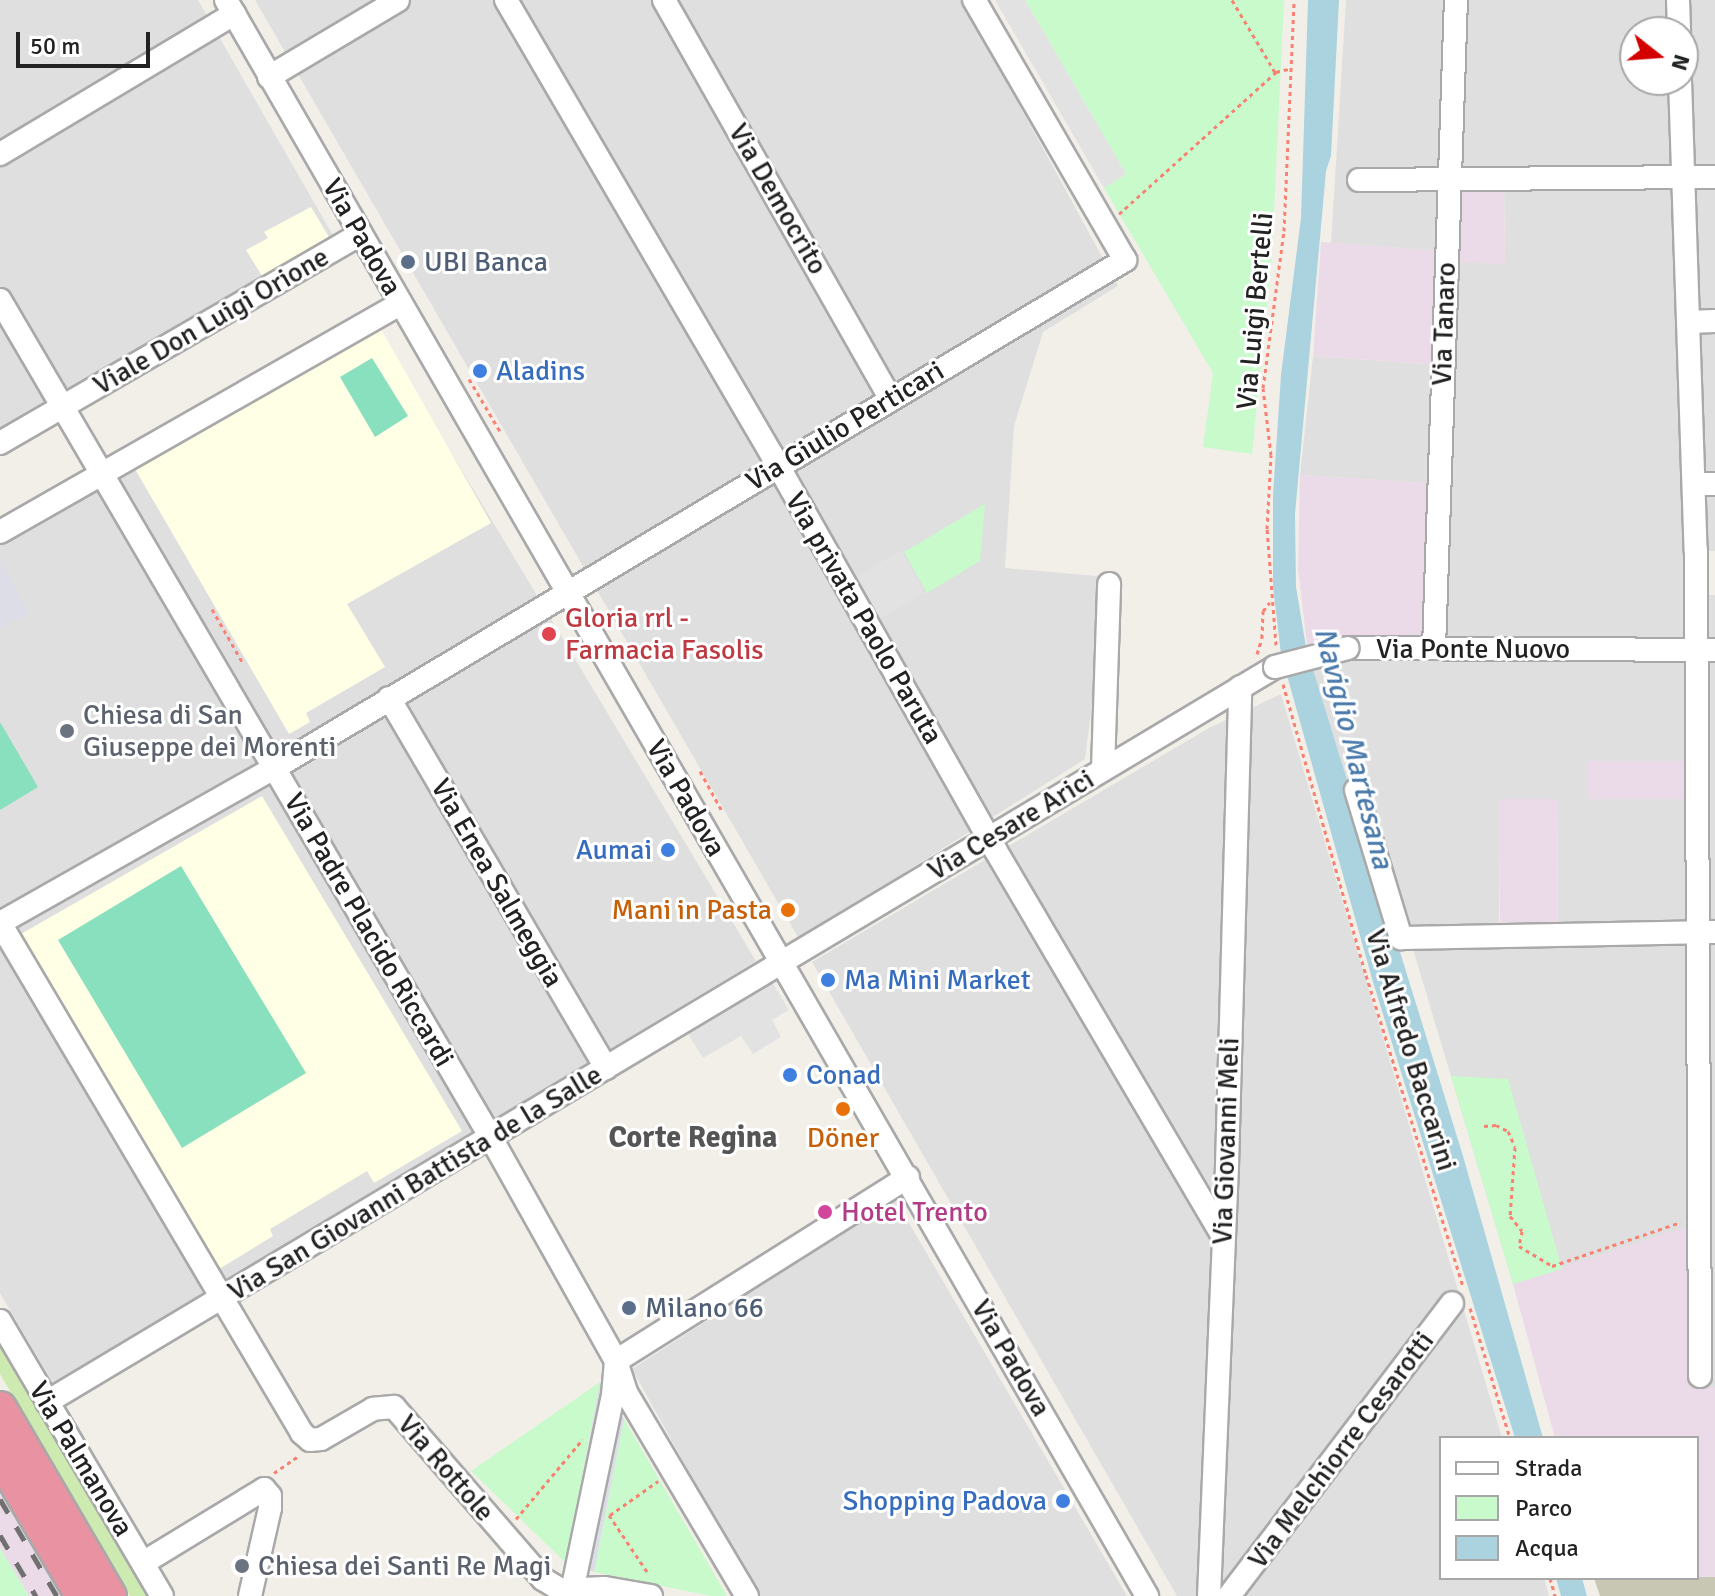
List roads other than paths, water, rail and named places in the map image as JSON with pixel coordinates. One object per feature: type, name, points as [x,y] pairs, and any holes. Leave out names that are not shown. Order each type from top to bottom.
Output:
[{"type":"highway","name":"Via Palmanova","points":[[0,1408],[110,1596]]},
{"type":"highway","points":[[0,1456],[82,1596]]},
{"type":"street","points":[[269,77],[398,0]]},
{"type":"street","name":"Via privata Paolo Paruta","points":[[506,0],[1223,1236]]},
{"type":"street","name":"Via Democrito","points":[[664,0],[891,399]]},
{"type":"street","name":"Via Giulio Perticari","points":[[0,923],[273,768],[1125,260],[974,0]]},
{"type":"street","name":"Via Tanaro","points":[[1434,648],[1456,0]]},
{"type":"street","points":[[0,154],[230,7]]},
{"type":"street","name":"Via Padova","points":[[230,7],[566,593],[908,1177],[1147,1596]]},
{"type":"street","points":[[1680,96],[1689,322],[1705,484],[1707,933],[1700,1215],[1700,1376]]},
{"type":"street","points":[[1359,180],[1715,177]]},
{"type":"street","name":"Viale Don Luigi Orione","points":[[0,443],[361,234]]},
{"type":"street","points":[[0,300],[61,407]]},
{"type":"street","points":[[0,532],[400,304]]},
{"type":"street","points":[[1689,322],[1715,321]]},
{"type":"street","name":"Viale Don Luigi Orione","points":[[61,407],[101,474]]},
{"type":"street","name":"Via Padre Placido Riccardi","points":[[101,474],[491,1138],[616,1361],[627,1394],[747,1596]]},
{"type":"street","points":[[1103,769],[1109,584]]},
{"type":"street","name":"Via Ponte Nuovo","points":[[1248,675],[1348,648],[1706,650]]},
{"type":"street","name":"Via Cesare Arici","points":[[781,961],[990,839],[1248,675]]},
{"type":"street","name":"Via Giovanni Meli","points":[[1209,1596],[1248,675]]},
{"type":"street","name":"Via Enea Salmeggia","points":[[389,698],[606,1068]]},
{"type":"street","points":[[1356,790],[1401,938],[1707,933]]},
{"type":"street","points":[[0,923],[220,1299]]},
{"type":"street","name":"Via San Giovanni Battista de la Salle","points":[[47,1402],[781,961]]},
{"type":"street","points":[[651,1596],[604,1588],[569,1594],[579,1563],[613,1395],[616,1361],[908,1177]]},
{"type":"street","name":"Via Rottole","points":[[220,1299],[288,1413],[305,1448],[369,1411],[390,1406],[403,1414],[538,1575],[569,1594]]},
{"type":"street","name":"Via Melchiorre Cesarotti","points":[[1229,1596],[1452,1303]]},
{"type":"street","name":"Via Palmanova","points":[[0,1321],[162,1596]]},
{"type":"street","points":[[143,1563],[264,1489],[270,1496],[270,1508],[250,1596]]},
{"type":"water","points":[[1308,0],[1339,0],[1331,156],[1326,171],[1295,514],[1296,587],[1306,647],[1463,1156],[1542,1436],[1514,1436],[1373,982],[1281,654],[1273,586],[1273,495],[1281,375],[1301,218]]},
{"type":"water","points":[[1557,1580],[1583,1580],[1587,1596],[1561,1596]]},
{"type":"railway","points":[[0,1499],[57,1596]]},
{"type":"railway","points":[[0,1535],[36,1596]]},
{"type":"place","name":"UBI Banca","points":[[408,262]]},
{"type":"place","name":"Aladins","points":[[480,371]]},
{"type":"place","name":"Gloria rrl - Farmacia Fasolis","points":[[549,634]]},
{"type":"place","name":"Chiesa di San Giuseppe dei Morenti","points":[[67,731]]},
{"type":"place","name":"Aumai","points":[[668,850]]},
{"type":"place","name":"Mani in Pasta","points":[[788,910]]},
{"type":"place","name":"Ma Mini Market","points":[[828,980]]},
{"type":"place","name":"Conad","points":[[790,1075]]},
{"type":"place","name":"Döner","points":[[843,1109]]},
{"type":"place","name":"Hotel Trento","points":[[825,1212]]},
{"type":"place","name":"Milano 66","points":[[629,1308]]},
{"type":"place","name":"Shopping Padova","points":[[1063,1501]]},
{"type":"place","name":"Chiesa dei Santi Re Magi","points":[[242,1566]]},
{"type":"district","name":"Corte Regina","points":[[693,1138]]},
{"type":"water label","name":"Naviglio Martesana","points":[[1353,748]]}]
